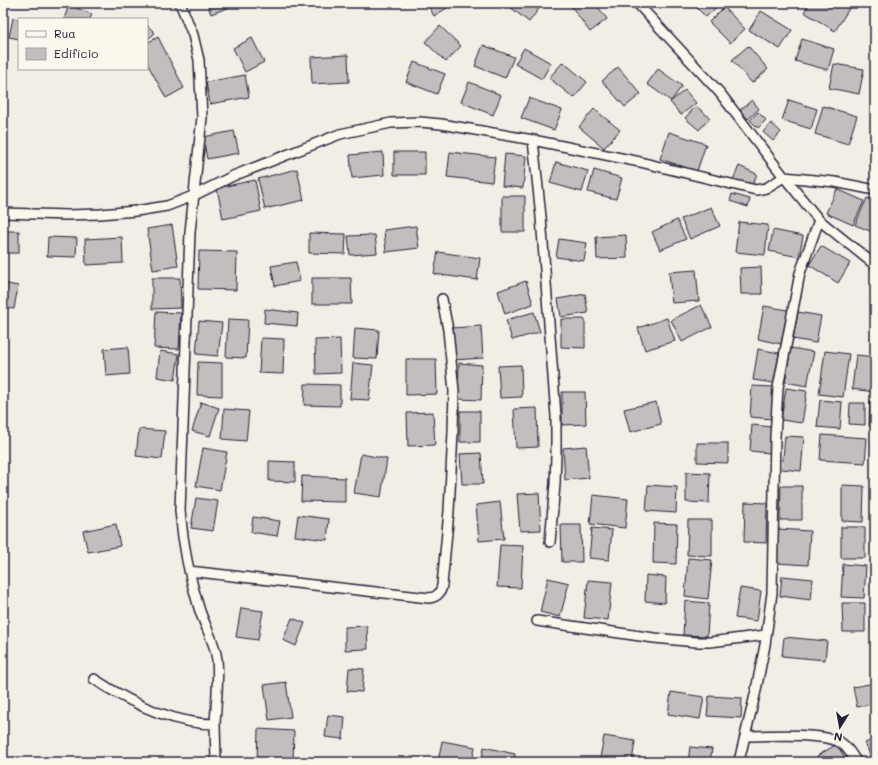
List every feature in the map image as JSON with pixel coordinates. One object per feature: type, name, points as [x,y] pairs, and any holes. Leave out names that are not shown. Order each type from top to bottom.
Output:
[{"type":"street","points":[[637,3],[720,93],[819,220],[875,265]]},
{"type":"street","points":[[181,4],[198,54],[202,89],[202,117],[193,196],[190,240],[180,511],[189,571],[199,609],[213,643],[217,658],[218,676],[215,724],[216,762]]},
{"type":"street","points":[[3,213],[68,215],[100,214],[136,211],[167,206],[193,196],[233,176],[340,134],[391,124],[420,122],[441,124],[533,140],[640,162],[756,190],[766,188],[784,177],[835,182],[875,190]]},
{"type":"street","points":[[533,140],[541,217],[556,416],[555,484],[550,542]]},
{"type":"street","points":[[739,760],[755,695],[772,593],[775,437],[778,388],[800,273],[819,220]]},
{"type":"street","points":[[189,571],[429,598],[438,595],[441,590],[446,548],[454,390],[451,353],[442,299]]},
{"type":"street","points":[[537,621],[654,638],[697,642],[710,642],[766,635]]},
{"type":"street","points":[[94,678],[112,690],[148,708],[175,718],[199,724],[215,724]]},
{"type":"street","points":[[745,736],[819,736],[832,738],[842,744],[857,762]]},
{"type":"building","points":[[207,3],[238,3],[238,4],[211,14]]},
{"type":"building","points":[[427,3],[455,3],[434,16]]},
{"type":"building","points":[[505,3],[537,3],[541,6],[529,22]]},
{"type":"building","points":[[569,3],[595,3],[607,19],[590,32]]},
{"type":"building","points":[[692,3],[721,3],[706,17]]},
{"type":"building","points":[[810,3],[844,3],[850,7],[835,31],[804,12]]},
{"type":"building","points":[[69,5],[92,14],[90,18],[64,18]]},
{"type":"building","points":[[724,7],[745,29],[730,43],[709,22]]},
{"type":"building","points":[[761,11],[792,30],[780,49],[749,30]]},
{"type":"building","points":[[13,18],[18,19],[18,39],[9,37]]},
{"type":"building","points":[[148,26],[155,33],[148,39]]},
{"type":"building","points":[[440,26],[461,46],[446,62],[425,42]]},
{"type":"building","points":[[158,37],[184,88],[166,98],[148,65],[148,42]]},
{"type":"building","points":[[252,38],[264,62],[245,72],[233,48]]},
{"type":"building","points":[[802,39],[834,49],[828,70],[795,61]]},
{"type":"building","points":[[483,45],[514,57],[505,78],[475,66]]},
{"type":"building","points":[[748,46],[768,69],[752,83],[732,60]]},
{"type":"building","points":[[524,48],[551,63],[542,79],[515,64]]},
{"type":"building","points":[[348,55],[349,82],[312,84],[311,57]]},
{"type":"building","points":[[414,62],[445,74],[437,94],[406,82]]},
{"type":"building","points":[[563,62],[587,82],[574,98],[549,78]]},
{"type":"building","points":[[834,64],[864,69],[859,94],[829,88]]},
{"type":"building","points":[[618,67],[641,94],[625,107],[602,81]]},
{"type":"building","points":[[658,69],[682,86],[671,101],[647,84]]},
{"type":"building","points":[[245,75],[249,97],[210,104],[206,82]]},
{"type":"building","points":[[469,82],[501,95],[493,115],[461,102]]},
{"type":"building","points":[[685,90],[696,103],[681,115],[670,102]]},
{"type":"building","points":[[529,98],[562,110],[554,130],[521,118]]},
{"type":"building","points":[[752,100],[759,109],[748,119],[740,110]]},
{"type":"building","points":[[789,100],[817,109],[811,129],[782,120]]},
{"type":"building","points":[[696,106],[710,118],[699,130],[685,118]]},
{"type":"building","points":[[823,106],[857,116],[848,144],[815,134]]},
{"type":"building","points":[[594,109],[620,130],[604,148],[579,127]]},
{"type":"building","points":[[758,112],[766,120],[758,128],[750,120]]},
{"type":"building","points":[[771,123],[781,132],[773,141],[763,132]]},
{"type":"building","points":[[234,131],[239,153],[207,159],[203,137]]},
{"type":"building","points":[[669,132],[706,144],[697,171],[660,159]]},
{"type":"building","points":[[383,152],[384,175],[352,178],[350,155]]},
{"type":"building","points":[[394,152],[425,152],[425,175],[394,175]]},
{"type":"building","points":[[450,152],[495,157],[492,182],[447,177]]},
{"type":"building","points":[[505,154],[526,156],[523,188],[502,186]]},
{"type":"building","points":[[556,162],[588,171],[582,192],[550,183]]},
{"type":"building","points":[[739,166],[757,174],[751,188],[733,180]]},
{"type":"building","points":[[297,169],[304,200],[265,209],[258,179]]},
{"type":"building","points":[[594,170],[622,178],[616,199],[588,192]]},
{"type":"building","points":[[255,180],[261,211],[223,219],[217,188]]},
{"type":"building","points":[[837,189],[864,201],[853,225],[826,213]]},
{"type":"building","points":[[732,194],[750,199],[748,207],[730,201]]},
{"type":"building","points":[[502,196],[525,196],[525,232],[502,232]]},
{"type":"building","points":[[867,198],[875,201],[875,233],[855,225]]},
{"type":"building","points":[[711,207],[720,226],[690,239],[681,219]]},
{"type":"building","points":[[677,220],[686,239],[660,250],[652,232]]},
{"type":"building","points":[[739,222],[768,225],[765,255],[735,252]]},
{"type":"building","points":[[172,225],[178,266],[153,270],[147,229]]},
{"type":"building","points":[[416,226],[419,248],[386,252],[384,230]]},
{"type":"building","points":[[773,230],[803,236],[799,257],[769,251]]},
{"type":"building","points":[[3,231],[19,231],[19,253],[3,253]]},
{"type":"building","points":[[309,233],[346,234],[345,254],[309,253]]},
{"type":"building","points":[[375,235],[377,253],[350,255],[348,236]]},
{"type":"building","points":[[626,235],[627,258],[597,259],[596,237]]},
{"type":"building","points":[[48,237],[77,238],[76,257],[47,256]]},
{"type":"building","points":[[122,237],[123,263],[86,265],[85,239]]},
{"type":"building","points":[[559,239],[587,243],[584,261],[556,257]]},
{"type":"building","points":[[821,246],[850,263],[838,283],[809,265]]},
{"type":"building","points":[[199,251],[237,252],[236,290],[198,289]]},
{"type":"building","points":[[438,252],[480,258],[477,280],[434,274]]},
{"type":"building","points":[[296,262],[300,281],[275,286],[271,266]]},
{"type":"building","points":[[761,267],[762,294],[741,294],[740,268]]},
{"type":"building","points":[[696,270],[699,301],[672,303],[669,272]]},
{"type":"building","points":[[152,278],[180,278],[181,308],[152,309]]},
{"type":"building","points":[[312,278],[351,278],[352,304],[312,304]]},
{"type":"building","points":[[526,281],[533,304],[505,314],[498,291]]},
{"type":"building","points":[[3,283],[18,286],[14,309],[3,307]]},
{"type":"building","points":[[585,294],[588,313],[561,317],[558,299]]},
{"type":"building","points":[[701,305],[712,327],[682,342],[671,320]]},
{"type":"building","points":[[764,306],[788,310],[781,344],[758,339]]},
{"type":"building","points":[[265,309],[298,313],[297,326],[264,323]]},
{"type":"building","points":[[156,312],[181,313],[179,349],[154,348]]},
{"type":"building","points":[[534,312],[540,332],[512,340],[506,320]]},
{"type":"building","points":[[798,312],[821,316],[816,343],[793,339]]},
{"type":"building","points":[[667,318],[675,341],[645,350],[638,328]]},
{"type":"building","points":[[228,319],[248,320],[246,358],[226,357]]},
{"type":"building","points":[[561,319],[585,319],[585,348],[561,347]]},
{"type":"building","points":[[199,321],[222,323],[218,356],[196,354]]},
{"type":"building","points":[[481,326],[483,358],[454,360],[452,328]]},
{"type":"building","points":[[355,328],[379,330],[377,359],[353,358]]},
{"type":"building","points":[[261,338],[284,339],[283,374],[259,373]]},
{"type":"building","points":[[340,339],[341,373],[316,374],[315,340]]},
{"type":"building","points":[[128,347],[130,374],[106,376],[104,349]]},
{"type":"building","points":[[791,348],[814,352],[807,386],[785,382]]},
{"type":"building","points":[[758,349],[779,353],[774,383],[753,380]]},
{"type":"building","points":[[160,351],[179,354],[175,380],[157,377]]},
{"type":"building","points":[[825,351],[849,354],[843,397],[819,394]]},
{"type":"building","points":[[856,355],[875,357],[874,392],[852,389]]},
{"type":"building","points":[[406,359],[436,359],[437,394],[406,395]]},
{"type":"building","points":[[198,362],[222,363],[222,396],[197,395]]},
{"type":"building","points":[[353,363],[373,365],[369,400],[350,399]]},
{"type":"building","points":[[459,363],[482,365],[481,400],[458,399]]},
{"type":"building","points":[[521,365],[522,397],[500,398],[498,366]]},
{"type":"building","points":[[305,384],[340,385],[340,406],[304,405]]},
{"type":"building","points":[[752,386],[774,387],[772,419],[750,417]]},
{"type":"building","points":[[786,388],[807,391],[802,423],[781,420]]},
{"type":"building","points":[[562,392],[585,392],[586,424],[562,425]]},
{"type":"building","points":[[820,400],[842,402],[840,429],[817,427]]},
{"type":"building","points":[[870,401],[875,401],[875,427],[869,426]]},
{"type":"building","points":[[201,402],[219,408],[210,436],[192,431]]},
{"type":"building","points":[[656,402],[661,424],[630,432],[624,409]]},
{"type":"building","points":[[850,403],[865,403],[865,425],[849,424]]},
{"type":"building","points":[[537,408],[538,447],[516,448],[514,409]]},
{"type":"building","points":[[224,409],[249,411],[246,441],[222,439]]},
{"type":"building","points":[[460,411],[480,411],[480,442],[460,442]]},
{"type":"building","points":[[433,412],[435,445],[408,446],[407,413]]},
{"type":"building","points":[[752,425],[772,427],[770,453],[750,451]]},
{"type":"building","points":[[139,429],[165,431],[162,459],[136,456]]},
{"type":"building","points":[[822,435],[867,438],[865,463],[820,460]]},
{"type":"building","points":[[785,436],[804,437],[801,471],[782,469]]},
{"type":"building","points":[[697,443],[728,443],[728,463],[697,462]]},
{"type":"building","points":[[586,446],[589,478],[565,480],[563,448]]},
{"type":"building","points":[[203,448],[227,452],[220,490],[196,486]]},
{"type":"building","points":[[481,453],[483,484],[462,484],[460,454]]},
{"type":"building","points":[[361,454],[387,459],[381,497],[354,493]]},
{"type":"building","points":[[269,461],[295,462],[295,482],[269,481]]},
{"type":"building","points":[[686,472],[710,473],[709,503],[686,502]]},
{"type":"building","points":[[302,476],[345,478],[345,502],[301,501]]},
{"type":"building","points":[[648,485],[677,487],[676,513],[646,511]]},
{"type":"building","points":[[842,485],[864,486],[863,522],[842,521]]},
{"type":"building","points":[[781,486],[802,486],[802,520],[780,520]]},
{"type":"building","points":[[539,493],[541,530],[520,531],[517,494]]},
{"type":"building","points":[[593,495],[628,499],[625,528],[590,524]]},
{"type":"building","points":[[196,498],[218,501],[213,531],[191,528]]},
{"type":"building","points":[[500,502],[504,539],[479,541],[476,505]]},
{"type":"building","points":[[745,502],[767,503],[766,543],[744,542]]},
{"type":"building","points":[[298,515],[329,519],[327,540],[295,536]]},
{"type":"building","points":[[253,517],[280,521],[277,536],[251,532]]},
{"type":"building","points":[[688,520],[712,520],[712,556],[687,555]]},
{"type":"building","points":[[654,523],[677,524],[676,564],[653,563]]},
{"type":"building","points":[[116,524],[120,546],[88,552],[83,531]]},
{"type":"building","points":[[561,525],[581,525],[582,562],[562,562]]},
{"type":"building","points":[[841,527],[865,527],[865,558],[841,558]]},
{"type":"building","points":[[592,528],[612,530],[609,560],[589,558]]},
{"type":"building","points":[[778,529],[810,531],[808,565],[776,563]]},
{"type":"building","points":[[500,545],[523,546],[521,588],[497,587]]},
{"type":"building","points":[[688,558],[712,560],[708,599],[685,596]]},
{"type":"building","points":[[843,564],[866,566],[864,598],[841,597]]},
{"type":"building","points":[[646,575],[666,577],[665,603],[645,601]]},
{"type":"building","points":[[782,576],[813,579],[811,600],[780,596]]},
{"type":"building","points":[[548,578],[569,583],[560,617],[540,612]]},
{"type":"building","points":[[588,580],[612,582],[608,620],[584,618]]},
{"type":"building","points":[[740,588],[761,591],[757,621],[735,618]]},
{"type":"building","points":[[685,601],[709,603],[707,636],[683,635]]},
{"type":"building","points":[[842,603],[865,603],[865,632],[843,632]]},
{"type":"building","points":[[241,608],[263,611],[258,640],[236,637]]},
{"type":"building","points":[[292,618],[305,623],[296,646],[283,640]]},
{"type":"building","points":[[367,626],[368,649],[345,650],[345,627]]},
{"type":"building","points":[[784,637],[827,641],[825,660],[782,656]]},
{"type":"building","points":[[349,668],[364,669],[362,692],[347,691]]},
{"type":"building","points":[[286,682],[291,717],[269,720],[264,685]]},
{"type":"building","points":[[875,683],[875,703],[857,707],[853,687]]},
{"type":"building","points":[[671,692],[704,697],[700,719],[668,714]]},
{"type":"building","points":[[709,696],[742,698],[741,718],[707,716]]},
{"type":"building","points":[[328,715],[345,717],[343,739],[325,737]]},
{"type":"building","points":[[258,729],[294,731],[293,762],[257,762]]},
{"type":"building","points":[[604,736],[635,741],[632,762],[600,758]]},
{"type":"building","points":[[875,739],[875,762],[873,762],[865,743]]},
{"type":"building","points":[[442,741],[475,747],[472,762],[438,762]]},
{"type":"building","points":[[837,744],[847,762],[821,762],[817,756]]},
{"type":"building","points":[[484,747],[515,754],[514,762],[481,762]]},
{"type":"building","points":[[690,747],[712,749],[710,762],[688,762]]}]
